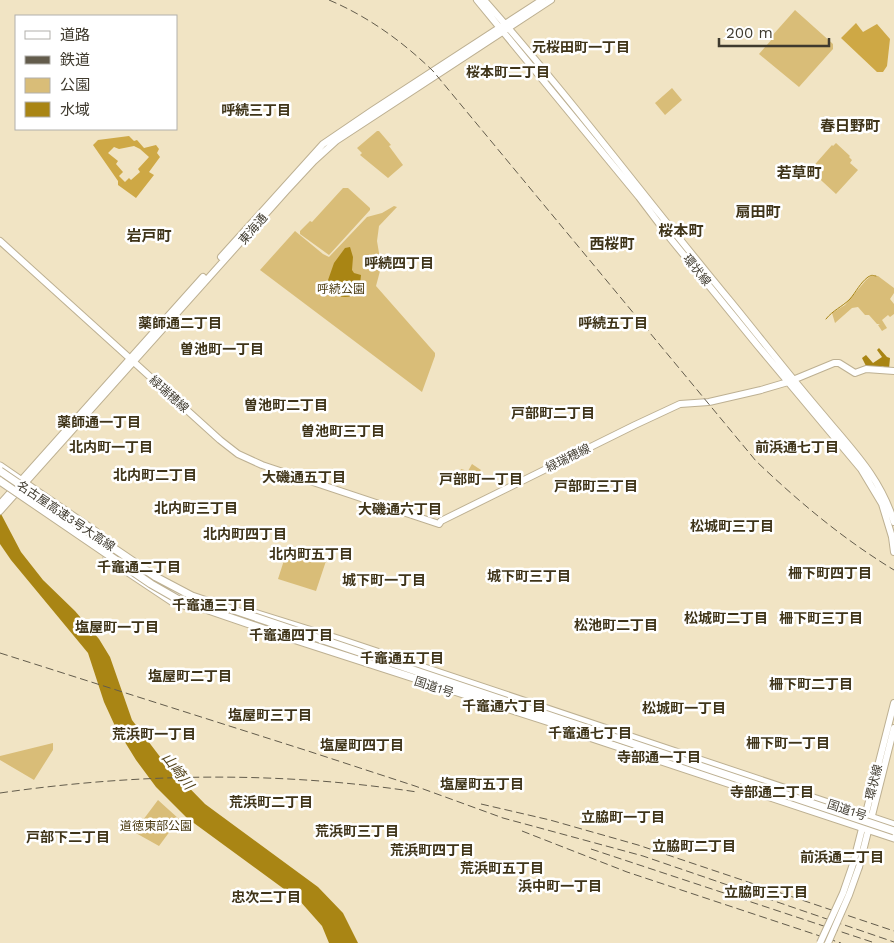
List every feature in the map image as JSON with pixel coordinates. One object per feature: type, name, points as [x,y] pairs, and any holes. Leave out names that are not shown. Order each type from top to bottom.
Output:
[{"type":"highway","name":"国道1号","points":[[0,466],[143,565],[193,594],[341,640],[894,825]]},
{"type":"highway","name":"名古屋高速3号大高線","points":[[0,471],[166,584],[200,599],[894,831]]},
{"type":"highway","name":"国道1号","points":[[0,482],[134,577],[173,602],[894,837]]},
{"type":"highway","name":"名古屋高速3号大高線","points":[[0,482],[171,596],[204,609],[894,837]]},
{"type":"highway","points":[[24,482],[34,495],[70,523],[168,590],[184,598],[269,626],[277,625]]},
{"type":"highway","points":[[326,649],[390,666],[488,698],[549,719],[572,732]]},
{"type":"main road","name":"環状線","points":[[477,0],[504,28],[636,183],[861,469],[882,504],[894,552]]},
{"type":"main road","name":"環状線","points":[[484,0],[504,28]]},
{"type":"main road","name":"東海通","points":[[504,28],[542,0]]},
{"type":"main road","name":"東海通","points":[[0,511],[4,502],[24,482],[323,144],[504,28],[552,0]]},
{"type":"main road","name":"緑瑞穂線","points":[[0,241],[220,440],[244,457],[270,468],[439,524],[441,520],[680,404],[709,402],[791,380],[837,362],[855,372],[866,369],[894,371]]},
{"type":"main road","name":"環状線","points":[[791,380],[866,465],[889,504],[894,522]]},
{"type":"main road","name":"環状線","points":[[869,817],[894,703]]},
{"type":"main road","name":"環状線","points":[[828,943],[849,895],[894,728]]},
{"type":"main road","name":"環状線","points":[[820,943],[856,866]]},
{"type":"green space","points":[[795,10],[833,44],[833,49],[799,87],[759,54]]},
{"type":"green space","points":[[672,88],[682,100],[665,115],[655,103]]},
{"type":"green space","points":[[377,131],[391,145],[389,146],[403,165],[388,178],[360,155],[362,153],[357,148]]},
{"type":"green space","points":[[836,143],[850,156],[852,160],[850,163],[858,170],[836,194],[810,170]]},
{"type":"green space","points":[[343,188],[348,188],[370,210],[329,255],[300,234],[300,231],[310,221],[312,222]]},
{"type":"green space","name":"呼続公園","points":[[394,206],[397,207],[379,226],[377,241],[380,271],[376,286],[435,353],[422,392],[260,270],[295,231],[329,257],[367,217],[382,213]]},
{"type":"green space","points":[[871,276],[878,276],[894,288],[894,293],[890,299],[894,304],[894,314],[890,317],[888,315],[882,320],[887,328],[882,331],[878,325],[880,324],[877,324],[869,315],[865,315],[858,307],[852,308],[835,323],[832,313],[845,305]]},
{"type":"green space","points":[[472,464],[481,470],[474,479],[459,475],[461,469],[468,471]]},
{"type":"green space","points":[[294,552],[326,561],[316,591],[278,579],[286,554]]},
{"type":"green space","points":[[53,743],[53,750],[34,780],[0,760],[0,756]]},
{"type":"green space","name":"道徳東部公園","points":[[158,800],[179,819],[159,846],[134,832]]},
{"type":"shaded area","points":[[856,23],[863,32],[877,24],[890,39],[887,66],[883,72],[877,72],[841,38]]},
{"type":"shaded area","points":[[129,136],[134,141],[137,140],[144,148],[156,145],[159,149],[157,153],[160,157],[149,172],[154,175],[136,198],[118,185],[118,181],[93,145],[98,140]],"holes":[[[134,146],[149,157],[138,169],[140,172],[131,180],[129,178],[125,182],[119,176],[123,172],[116,164],[118,161],[108,153],[114,147],[119,149]]]},
{"type":"water","points":[[350,247],[353,257],[352,270],[354,273],[361,275],[360,282],[352,295],[342,297],[330,291],[327,283],[334,263],[345,248]]},
{"type":"water","points":[[879,348],[890,358],[889,369],[882,366],[879,368],[866,366],[862,358],[866,355],[873,363],[882,357],[877,350]]},
{"type":"water","name":"山崎川","points":[[0,512],[21,552],[43,580],[75,611],[99,639],[110,657],[132,720],[164,762],[205,804],[318,887],[343,913],[358,943],[329,943],[322,926],[299,900],[187,818],[156,787],[136,760],[115,726],[104,702],[88,653],[0,544]]},
{"type":"waterway","points":[[826,319],[850,299],[865,279],[876,276]]},
{"type":"railway","points":[[329,0],[372,22],[410,50],[433,71],[756,461],[822,519],[857,546],[894,570]]},
{"type":"railway","points":[[0,653],[415,786],[503,818],[643,856],[894,942]]},
{"type":"railway","points":[[0,793],[104,781],[208,777],[313,780],[417,792]]},
{"type":"railway","points":[[481,804],[550,820],[638,845],[894,931]]},
{"type":"railway","points":[[522,831],[627,872],[841,943]]},
{"type":"railway","points":[[591,849],[875,943]]},
{"type":"district","name":"元桜田町一丁目","points":[[581,47]]},
{"type":"district","name":"桜本町二丁目","points":[[508,72]]},
{"type":"district","name":"呼続三丁目","points":[[256,110]]},
{"type":"district","name":"春日野町","points":[[850,126]]},
{"type":"district","name":"若草町","points":[[799,173]]},
{"type":"district","name":"扇田町","points":[[758,212]]},
{"type":"district","name":"桜本町","points":[[681,231]]},
{"type":"district","name":"岩戸町","points":[[149,236]]},
{"type":"district","name":"西桜町","points":[[612,244]]},
{"type":"district","name":"呼続四丁目","points":[[399,263]]},
{"type":"district","name":"薬師通二丁目","points":[[180,323]]},
{"type":"district","name":"呼続五丁目","points":[[613,323]]},
{"type":"district","name":"曽池町一丁目","points":[[222,349]]},
{"type":"district","name":"曽池町二丁目","points":[[286,405]]},
{"type":"district","name":"戸部町二丁目","points":[[553,413]]},
{"type":"district","name":"薬師通一丁目","points":[[99,422]]},
{"type":"district","name":"曽池町三丁目","points":[[343,431]]},
{"type":"district","name":"北内町一丁目","points":[[111,447]]},
{"type":"district","name":"前浜通七丁目","points":[[797,447]]},
{"type":"district","name":"北内町二丁目","points":[[155,475]]},
{"type":"district","name":"大磯通五丁目","points":[[304,477]]},
{"type":"district","name":"戸部町一丁目","points":[[481,479]]},
{"type":"district","name":"戸部町三丁目","points":[[596,486]]},
{"type":"district","name":"北内町三丁目","points":[[196,508]]},
{"type":"district","name":"大磯通六丁目","points":[[400,509]]},
{"type":"district","name":"松城町三丁目","points":[[732,526]]},
{"type":"district","name":"北内町四丁目","points":[[245,534]]},
{"type":"district","name":"北内町五丁目","points":[[311,554]]},
{"type":"district","name":"千竈通二丁目","points":[[139,567]]},
{"type":"district","name":"柵下町四丁目","points":[[830,573]]},
{"type":"district","name":"城下町三丁目","points":[[529,576]]},
{"type":"district","name":"城下町一丁目","points":[[384,580]]},
{"type":"district","name":"千竈通三丁目","points":[[214,605]]},
{"type":"district","name":"松城町二丁目","points":[[726,618]]},
{"type":"district","name":"柵下町三丁目","points":[[821,618]]},
{"type":"district","name":"松池町二丁目","points":[[616,625]]},
{"type":"district","name":"塩屋町一丁目","points":[[117,627]]},
{"type":"district","name":"千竈通四丁目","points":[[291,635]]},
{"type":"district","name":"千竈通五丁目","points":[[402,658]]},
{"type":"district","name":"塩屋町二丁目","points":[[190,676]]},
{"type":"district","name":"柵下町二丁目","points":[[811,684]]},
{"type":"district","name":"千竈通六丁目","points":[[504,706]]},
{"type":"district","name":"松城町一丁目","points":[[684,708]]},
{"type":"district","name":"塩屋町三丁目","points":[[270,715]]},
{"type":"district","name":"千竈通七丁目","points":[[590,733]]},
{"type":"district","name":"荒浜町一丁目","points":[[154,734]]},
{"type":"district","name":"柵下町一丁目","points":[[788,743]]},
{"type":"district","name":"塩屋町四丁目","points":[[362,745]]},
{"type":"district","name":"寺部通一丁目","points":[[659,757]]},
{"type":"district","name":"塩屋町五丁目","points":[[482,784]]},
{"type":"district","name":"寺部通二丁目","points":[[772,792]]},
{"type":"district","name":"荒浜町二丁目","points":[[271,802]]},
{"type":"district","name":"立脇町一丁目","points":[[623,817]]},
{"type":"district","name":"荒浜町三丁目","points":[[357,831]]},
{"type":"district","name":"戸部下二丁目","points":[[68,837]]},
{"type":"district","name":"立脇町二丁目","points":[[694,846]]},
{"type":"district","name":"荒浜町四丁目","points":[[432,850]]},
{"type":"district","name":"前浜通二丁目","points":[[842,857]]},
{"type":"district","name":"荒浜町五丁目","points":[[502,868]]},
{"type":"district","name":"浜中町一丁目","points":[[560,886]]},
{"type":"district","name":"立脇町三丁目","points":[[766,892]]},
{"type":"district","name":"忠次二丁目","points":[[266,897]]}]
